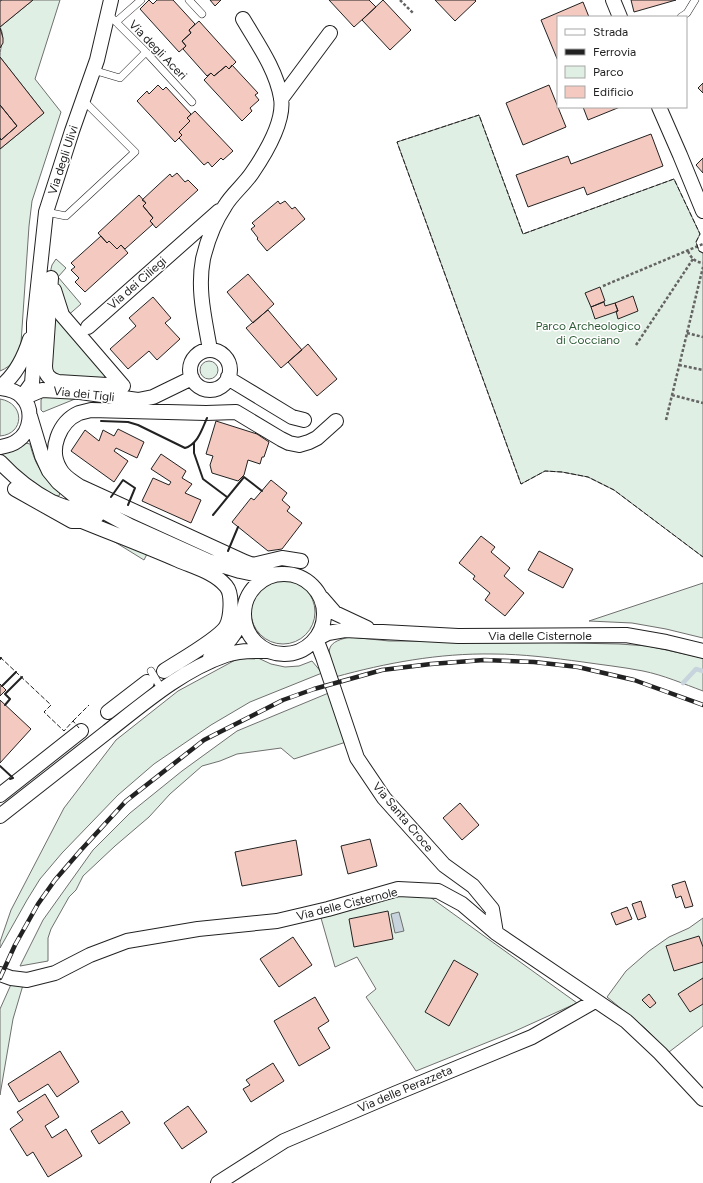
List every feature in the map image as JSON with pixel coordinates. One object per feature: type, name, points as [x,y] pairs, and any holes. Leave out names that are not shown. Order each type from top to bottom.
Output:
[{"type":"street","name":"Via degli Ulivi","points":[[22,397],[32,383],[34,323],[46,212],[93,70],[112,18],[111,0]]},
{"type":"street","points":[[613,0],[620,16]]},
{"type":"street","points":[[210,350],[200,291],[203,259],[210,236],[225,206],[252,173],[273,137],[280,118],[281,100],[277,83],[267,60],[243,19]]},
{"type":"street","points":[[281,100],[330,33]]},
{"type":"street","points":[[659,108],[703,211]]},
{"type":"street","name":"Via dei Ciliegi","points":[[88,327],[225,206]]},
{"type":"street","points":[[51,278],[62,315],[123,386],[58,382],[47,376],[45,366],[51,278]]},
{"type":"street","name":"Via degli Ulivi","points":[[0,387],[12,376],[26,353],[34,323]]},
{"type":"street","points":[[202,351],[217,351],[224,355],[228,362],[230,369],[228,377],[218,388],[210,390],[202,388],[196,384],[192,378],[190,370],[191,362],[202,351]]},
{"type":"street","points":[[228,377],[292,417],[304,420]]},
{"type":"street","name":"Via dei Tigli","points":[[22,397],[42,390],[80,392],[138,400],[153,397],[192,378]]},
{"type":"street","points":[[0,387],[10,389],[22,397],[29,409],[42,456],[49,471],[69,492],[130,526],[208,560],[240,572],[258,575],[294,575],[309,583],[311,589],[311,596],[315,606],[315,616],[313,626],[300,640],[290,644],[280,645],[269,642],[260,636],[254,627],[251,616],[252,605],[256,595],[263,587],[273,582],[284,580],[295,582],[311,589],[323,604],[324,615],[321,629],[316,639]]},
{"type":"street","name":"Via dei Tigli","points":[[42,456],[48,434],[54,423],[63,416],[75,408],[93,403],[123,399]]},
{"type":"street","points":[[301,561],[282,558],[253,565],[244,562],[79,486],[68,479],[60,469],[55,457],[55,444],[60,431],[68,421],[79,414],[91,410],[206,414],[236,412],[281,439],[289,443],[299,445],[317,438],[336,421]]},
{"type":"street","points":[[0,447],[10,445],[21,438],[28,426],[30,416]]},
{"type":"street","points":[[0,462],[11,474],[29,488],[52,502],[130,526]]},
{"type":"street","points":[[15,489],[72,521],[82,521],[200,568],[218,578],[229,591],[230,606],[228,620],[226,626],[217,636],[154,675],[108,712]]},
{"type":"street","points":[[208,560],[227,574],[236,586],[244,611],[247,630],[256,643],[268,651]]},
{"type":"street","points":[[0,816],[162,690],[202,665],[231,640],[239,627],[249,594],[259,583],[268,578],[282,574]]},
{"type":"street","name":"Via delle Cisternole","points":[[311,589],[335,613],[375,631]]},
{"type":"street","name":"Via delle Cisternole","points":[[268,651],[285,654],[301,650],[309,646],[316,639],[328,633],[345,630],[458,636],[626,635],[666,642],[703,651]]},
{"type":"street","name":"Via Santa Croce","points":[[316,639],[324,657],[357,758],[384,798],[444,865],[473,886],[492,909],[496,934]]},
{"type":"street","points":[[202,665],[227,655],[244,651],[268,651]]},
{"type":"street","points":[[0,795],[81,731]]},
{"type":"street","name":"Via delle Cisternole","points":[[0,974],[11,978],[26,980],[55,973],[90,955],[126,941],[198,929],[277,921],[328,910],[398,889],[438,891],[462,904],[496,934],[626,1021],[660,1053],[703,1099]]},
{"type":"street","name":"Via delle Perazzeta","points":[[218,1183],[284,1141],[532,1037],[595,1001]]},
{"type":"lane","points":[[112,18],[141,0]]},
{"type":"lane","points":[[189,0],[202,14]]},
{"type":"lane","points":[[683,16],[688,13],[695,0]]},
{"type":"lane","name":"Via degli Aceri","points":[[112,18],[192,102]]},
{"type":"lane","points":[[93,70],[120,78],[146,52]]},
{"type":"lane","points":[[46,212],[66,216],[134,152],[83,100]]},
{"type":"lane","points":[[154,675],[162,690]]},
{"type":"path","points":[[400,0],[413,13]]},
{"type":"path","points":[[603,286],[703,244]]},
{"type":"path","points":[[688,251],[693,259],[697,262],[703,263]]},
{"type":"path","points":[[636,345],[693,259]]},
{"type":"path","points":[[666,420],[703,267]]},
{"type":"path","points":[[687,333],[703,337]]},
{"type":"path","points":[[680,365],[703,370]]},
{"type":"path","points":[[672,395],[703,403]]},
{"type":"green space","points":[[33,0],[60,0],[35,79],[61,112],[32,201],[21,343],[12,363],[0,371],[0,149],[44,113],[0,57],[3,35],[0,27]]},
{"type":"green space","name":"Parco Archeologico di Cocciano","points":[[479,115],[523,234],[674,179],[700,234],[696,242],[699,251],[703,253],[703,557],[614,490],[588,477],[562,472],[545,471],[521,484],[397,142]]},
{"type":"green space","points":[[56,259],[66,268],[58,277],[81,304],[65,318],[123,386],[58,382],[45,366],[51,269]]},
{"type":"green space","points":[[209,361],[215,364],[218,370],[215,376],[209,379],[203,376],[200,370],[203,364]]},
{"type":"green space","points":[[43,396],[75,399],[43,412],[41,410],[41,400]]},
{"type":"green space","points":[[0,399],[14,406],[18,412],[19,418],[18,424],[14,430],[8,434],[0,436]]},
{"type":"green space","points":[[26,443],[30,444],[41,471],[60,492],[59,496],[44,490],[28,480],[2,454]]},
{"type":"green space","points":[[110,539],[150,548],[144,560]]},
{"type":"green space","points":[[277,580],[289,580],[306,589],[313,600],[315,612],[313,624],[306,635],[289,644],[277,644],[265,639],[256,630],[251,618],[251,606],[256,594],[265,585]]},
{"type":"green space","points":[[703,583],[703,638],[632,623],[589,621]]},
{"type":"green space","points":[[350,637],[389,641],[478,641],[648,646],[703,658],[703,691],[666,677],[636,670],[527,655],[504,654],[473,654],[433,657],[393,663],[335,677],[329,650],[335,642]]},
{"type":"green space","points":[[239,658],[258,658],[271,664],[285,667],[299,666],[312,661],[322,673],[250,702],[211,725],[154,764],[118,795],[62,853],[40,879],[0,948],[0,942],[11,910],[64,808],[116,740],[178,691]]},
{"type":"green space","points":[[331,692],[346,742],[294,759],[281,748],[237,754],[202,766],[170,794],[149,817],[83,876],[76,890],[69,897],[51,929],[48,938],[48,961],[20,966],[43,920],[93,850],[130,813],[182,771],[237,731]]},
{"type":"green space","points":[[403,895],[430,897],[577,1003],[513,1032],[416,1071],[366,997],[376,989],[357,957],[335,967],[321,918]]},
{"type":"green space","points":[[703,918],[703,1026],[669,1052],[646,1029],[607,997],[626,971],[649,951],[669,937],[689,928]]},
{"type":"green space","points":[[13,980],[23,985],[13,1019],[0,1095],[0,1009]]},
{"type":"shaded area","points":[[399,912],[404,931],[395,933],[391,914]]},
{"type":"building","points":[[33,0],[0,27],[0,1]]},
{"type":"building","points":[[149,0],[153,4],[157,0],[173,0],[195,24],[189,30],[191,33],[182,41],[186,46],[179,52],[140,9]]},
{"type":"building","points":[[210,0],[221,0],[215,6]]},
{"type":"building","points":[[329,0],[369,0],[376,7],[354,27]]},
{"type":"building","points":[[383,0],[411,30],[390,50],[362,20]]},
{"type":"building","points":[[435,0],[475,0],[476,1],[455,21]]},
{"type":"building","points":[[631,0],[676,0],[634,12]]},
{"type":"building","points":[[583,2],[589,16],[557,16],[557,59],[541,20]]},
{"type":"building","points":[[199,21],[236,62],[229,69],[226,66],[214,76],[211,73],[207,76],[183,49],[186,46],[182,41],[191,33],[189,30]]},
{"type":"building","points":[[0,28],[3,43],[0,48]]},
{"type":"building","points":[[0,57],[44,113],[0,149],[0,138],[1,140],[17,126],[0,105]]},
{"type":"building","points":[[232,65],[258,93],[255,95],[259,100],[250,108],[252,111],[242,121],[204,80],[211,73],[214,76],[226,66],[229,69]]},
{"type":"building","points":[[703,83],[703,93],[698,88]]},
{"type":"building","points":[[158,85],[163,90],[166,87],[191,114],[187,118],[190,121],[179,132],[182,135],[175,142],[137,101],[147,91],[149,94]]},
{"type":"building","points":[[549,85],[557,108],[566,127],[523,145],[506,103]]},
{"type":"building","points":[[0,105],[17,126],[1,140],[0,138]]},
{"type":"building","points":[[583,108],[618,108],[588,120]]},
{"type":"building","points":[[195,111],[233,151],[223,160],[221,158],[212,167],[208,162],[204,165],[179,138],[182,135],[179,132],[190,121],[187,118]]},
{"type":"building","points":[[651,134],[663,166],[587,195],[584,187],[528,207],[516,175],[568,156],[571,164]]},
{"type":"building","points":[[703,158],[703,173],[696,165]]},
{"type":"building","points":[[177,173],[185,182],[188,180],[198,190],[156,228],[150,221],[153,218],[143,206],[146,203],[142,200],[170,174],[172,177]]},
{"type":"building","points":[[139,195],[146,203],[143,206],[153,218],[150,221],[153,224],[125,249],[121,245],[117,249],[109,241],[107,243],[98,233]]},
{"type":"building","points":[[278,201],[280,204],[285,201],[292,209],[295,207],[305,219],[267,251],[251,229],[255,226],[252,223]]},
{"type":"building","points":[[101,236],[107,243],[109,241],[117,249],[121,245],[128,253],[85,292],[75,282],[79,278],[71,270],[75,267],[71,263]]},
{"type":"building","points":[[248,274],[274,304],[253,323],[227,292]]},
{"type":"building","points":[[600,287],[605,301],[591,307],[585,293]]},
{"type":"building","points":[[633,296],[638,311],[618,319],[616,311],[618,311],[615,303]]},
{"type":"building","points":[[153,297],[171,318],[165,323],[180,339],[157,360],[149,351],[128,369],[110,349],[136,326],[129,318]]},
{"type":"building","points":[[604,302],[605,306],[615,303],[618,311],[595,319],[591,307]]},
{"type":"building","points":[[268,310],[302,350],[281,368],[246,328]]},
{"type":"building","points":[[308,344],[337,379],[317,396],[288,362]]},
{"type":"building","points":[[216,421],[257,434],[269,442],[260,464],[248,460],[244,475],[238,481],[212,473],[210,465],[213,456],[206,454]]},
{"type":"building","points":[[118,429],[144,442],[137,458],[116,448],[114,451],[128,461],[114,482],[71,451],[85,430],[99,441],[103,430],[114,436]]},
{"type":"building","points":[[161,454],[186,471],[182,478],[192,484],[185,493],[201,500],[191,523],[142,501],[153,478],[169,485],[171,482],[151,469]]},
{"type":"building","points":[[271,480],[287,493],[282,500],[290,507],[287,511],[302,523],[282,549],[268,551],[232,522],[251,498],[254,500]]},
{"type":"building","points":[[481,536],[495,547],[491,552],[510,568],[504,576],[524,593],[505,616],[485,600],[490,593],[473,579],[475,576],[459,563]]},
{"type":"building","points":[[539,551],[573,569],[563,588],[528,570]]},
{"type":"building","points":[[0,684],[6,690],[0,696]]},
{"type":"building","points":[[0,700],[31,729],[0,763]]},
{"type":"building","points":[[460,803],[479,825],[462,840],[443,818]]},
{"type":"building","points":[[370,839],[377,866],[348,874],[341,846]]},
{"type":"building","points":[[296,840],[302,875],[242,886],[235,852]]},
{"type":"building","points":[[685,881],[693,906],[685,908],[681,896],[676,898],[672,885]]},
{"type":"building","points":[[641,901],[646,917],[638,920],[632,904]]},
{"type":"building","points":[[627,907],[632,919],[616,925],[611,913]]},
{"type":"building","points":[[388,911],[393,939],[354,947],[349,919]]},
{"type":"building","points":[[699,936],[703,947],[703,962],[674,971],[666,946]]},
{"type":"building","points":[[293,937],[312,965],[279,987],[260,959]]},
{"type":"building","points":[[454,960],[478,974],[449,1026],[425,1012]]},
{"type":"building","points":[[703,978],[703,1004],[690,1012],[678,994]]},
{"type":"building","points":[[649,994],[656,1003],[650,1008],[642,1000]]},
{"type":"building","points":[[315,997],[329,1021],[318,1028],[330,1048],[299,1066],[274,1021]]},
{"type":"building","points":[[60,1051],[79,1082],[57,1097],[48,1084],[19,1102],[8,1084]]},
{"type":"building","points":[[273,1063],[284,1081],[251,1102],[243,1089],[250,1085],[246,1080]]},
{"type":"building","points":[[45,1094],[59,1117],[45,1126],[52,1138],[66,1129],[82,1156],[48,1177],[33,1152],[27,1156],[10,1129],[23,1120],[17,1112]]},
{"type":"building","points":[[188,1106],[207,1132],[182,1149],[164,1123]]},
{"type":"building","points":[[122,1111],[130,1123],[99,1144],[91,1131]]},
{"type":"waterway","points":[[683,683],[696,669],[703,671]]},
{"type":"railway","points":[[0,978],[15,945],[38,904],[55,880],[126,801],[204,740],[283,700],[314,689],[382,670],[484,660],[534,662],[578,667],[634,680],[703,705]]},
{"type":"fence","points":[[703,253],[699,251],[696,242],[700,234],[674,179],[523,234],[479,115],[397,142],[521,484],[545,471],[562,472],[588,477],[614,490],[703,557]]},
{"type":"fence","points":[[0,657],[51,705],[44,712],[64,731],[73,721],[79,728]]},
{"type":"fence","points":[[73,721],[89,705]]},
{"type":"wall","points":[[101,421],[128,422],[138,425],[185,448],[196,440],[207,418]]},
{"type":"wall","points":[[194,443],[194,453],[203,479],[227,497]]},
{"type":"wall","points":[[213,515],[244,477],[262,491]]},
{"type":"wall","points":[[111,497],[123,480],[135,488],[128,505]]},
{"type":"wall","points":[[228,551],[238,527]]},
{"type":"wall","points":[[2,686],[16,672]]},
{"type":"wall","points":[[5,705],[10,699],[5,694],[22,677]]},
{"type":"wall","points":[[0,766],[13,778],[10,779]]}]
